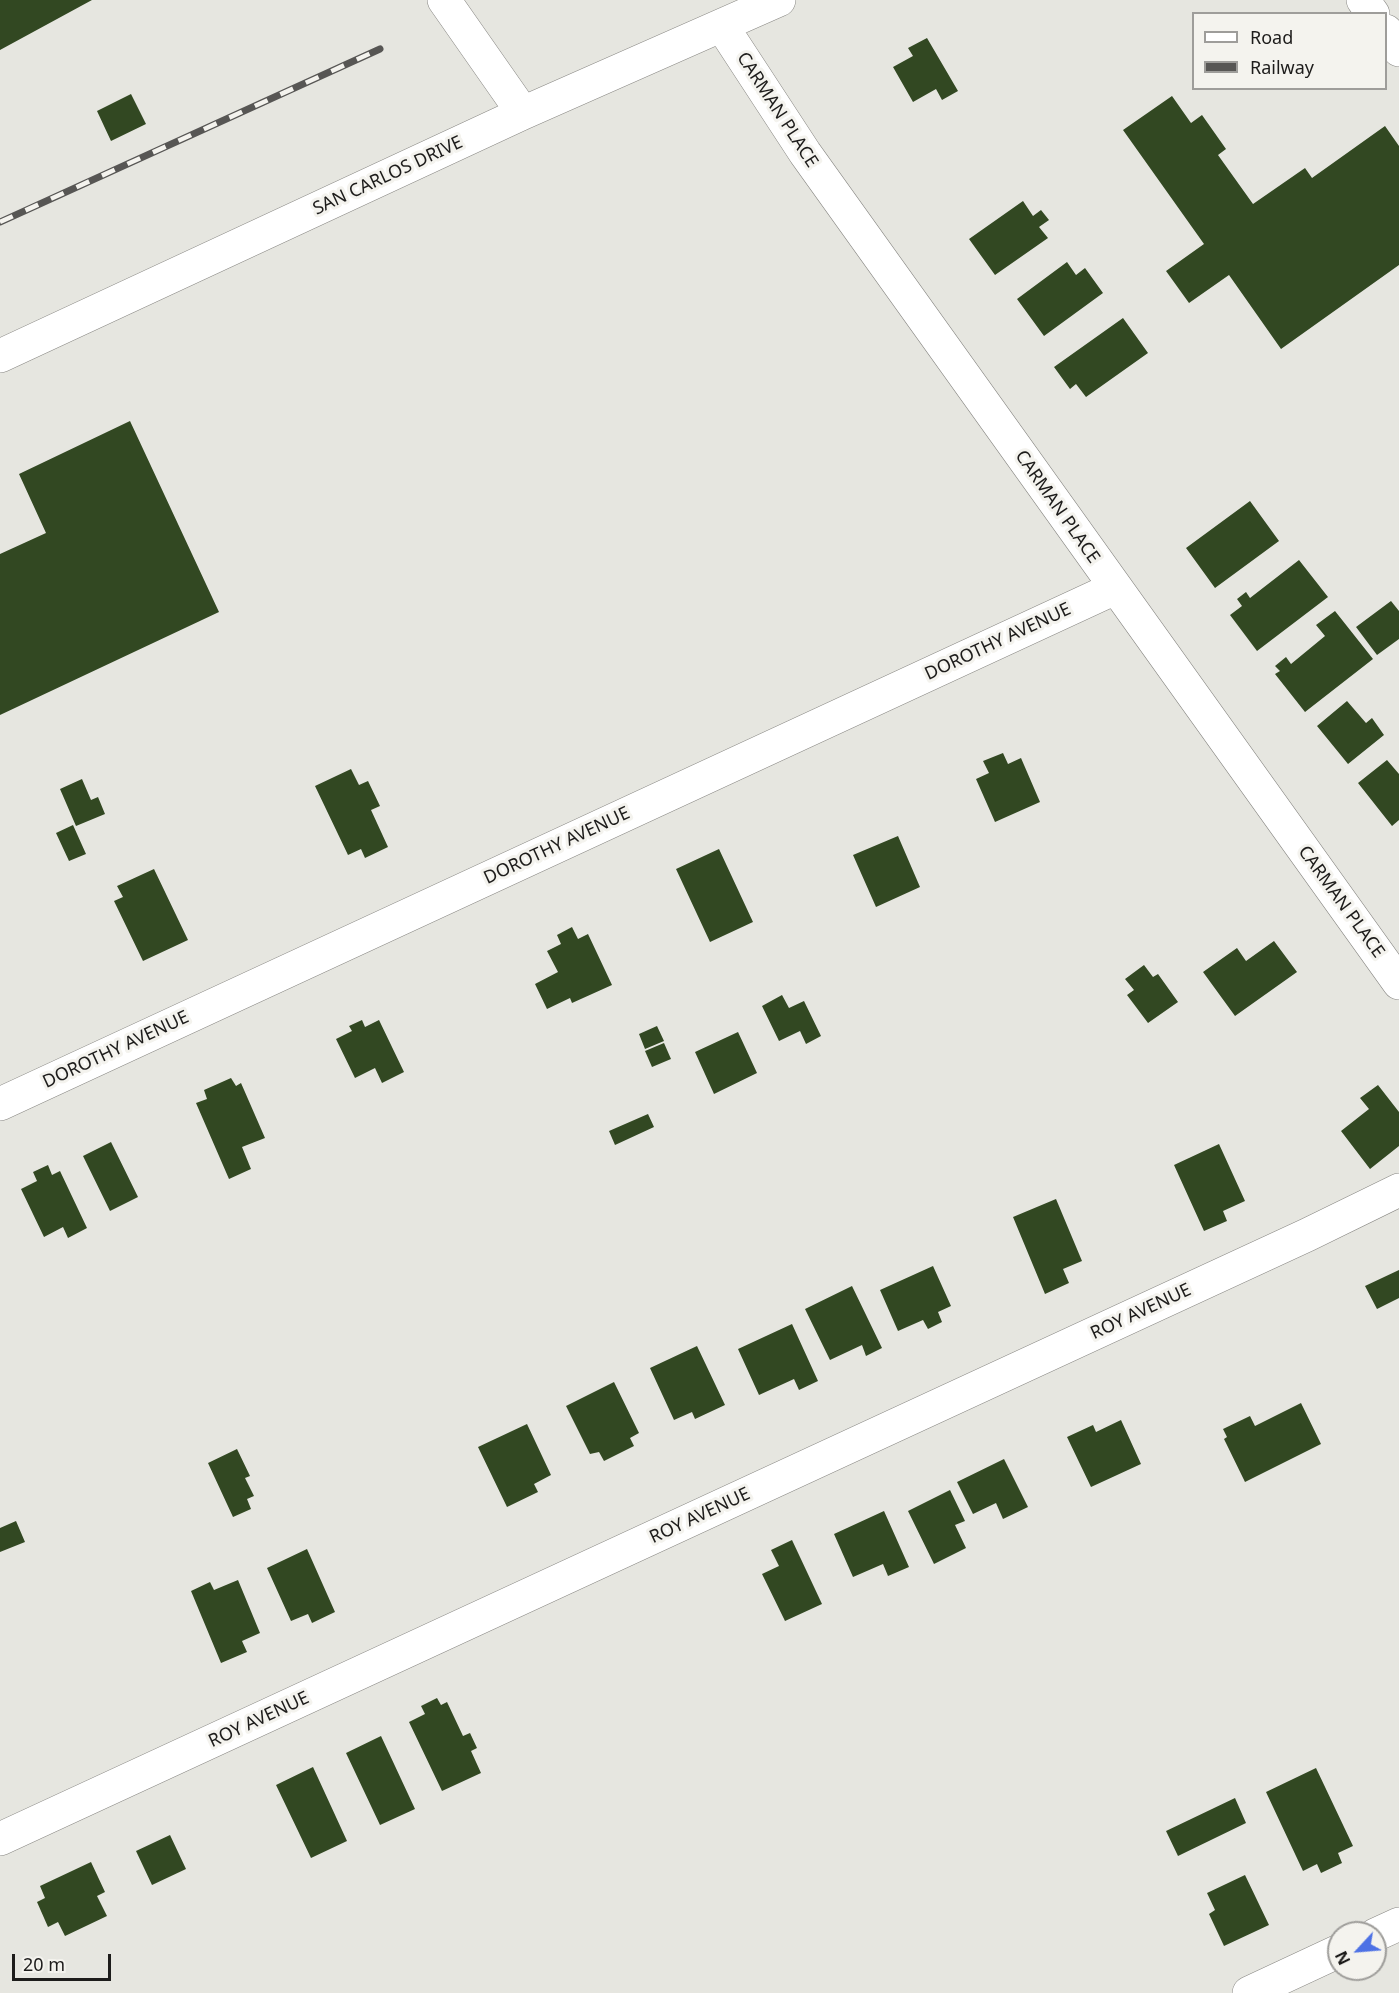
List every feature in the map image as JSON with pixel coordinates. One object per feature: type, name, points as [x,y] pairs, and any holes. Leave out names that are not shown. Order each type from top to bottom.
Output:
[{"type":"street","points":[[444,0],[523,113]]},
{"type":"street","name":"SAN CARLOS DRIVE","points":[[0,356],[523,113],[779,0]]},
{"type":"street","name":"CARMAN PLACE","points":[[722,26],[805,153],[1399,983]]},
{"type":"street","points":[[1387,32],[1399,50]]},
{"type":"street","name":"DOROTHY AVENUE","points":[[0,1104],[1115,588]]},
{"type":"street","name":"ROY AVENUE","points":[[0,1839],[1307,1235],[1399,1190]]},
{"type":"street","points":[[1250,1993],[1327,1957]]},
{"type":"building","points":[[0,0],[92,0],[0,50]]},
{"type":"building","points":[[927,38],[958,91],[942,100],[936,89],[913,102],[893,67],[913,56],[908,48]]},
{"type":"building","points":[[131,94],[146,124],[111,141],[97,111]]},
{"type":"building","points":[[1172,96],[1191,123],[1202,115],[1226,149],[1218,155],[1253,204],[1305,168],[1312,178],[1385,126],[1399,146],[1399,265],[1281,349],[1229,275],[1189,303],[1166,271],[1204,244],[1123,130]]},
{"type":"building","points":[[1023,201],[1033,216],[1041,210],[1049,220],[1039,227],[1048,238],[995,275],[969,239]]},
{"type":"building","points":[[1067,262],[1076,275],[1085,268],[1103,293],[1044,336],[1017,299]]},
{"type":"building","points":[[1123,318],[1148,353],[1086,397],[1076,384],[1070,389],[1054,367]]},
{"type":"building","points":[[130,421],[219,612],[0,715],[0,554],[46,533],[19,474]]},
{"type":"building","points":[[1250,501],[1279,541],[1215,588],[1186,548]]},
{"type":"building","points":[[1299,560],[1328,597],[1257,651],[1230,615],[1242,606],[1237,599],[1246,592],[1250,598]]},
{"type":"building","points":[[1391,601],[1399,611],[1399,639],[1377,655],[1356,627]]},
{"type":"building","points":[[1335,611],[1373,659],[1305,712],[1275,674],[1280,671],[1275,666],[1286,657],[1291,664],[1325,636],[1316,625]]},
{"type":"building","points":[[1347,701],[1366,723],[1372,718],[1384,735],[1348,764],[1317,726]]},
{"type":"building","points":[[1003,753],[1008,764],[1021,758],[1040,802],[995,822],[976,779],[989,773],[983,761]]},
{"type":"building","points":[[1387,760],[1399,774],[1399,820],[1392,826],[1358,783]]},
{"type":"building","points":[[351,769],[359,785],[368,781],[380,806],[371,810],[388,847],[365,858],[361,849],[348,855],[315,786]]},
{"type":"building","points":[[82,779],[91,800],[98,797],[105,814],[76,826],[60,789]]},
{"type":"building","points":[[73,825],[86,854],[69,861],[56,833]]},
{"type":"building","points":[[898,836],[920,887],[876,907],[853,855]]},
{"type":"building","points":[[719,849],[753,922],[710,942],[676,869]]},
{"type":"building","points":[[154,869],[188,940],[143,961],[114,901],[123,897],[117,886]]},
{"type":"building","points":[[572,927],[578,939],[588,934],[612,985],[572,1003],[570,998],[547,1009],[535,984],[558,972],[547,951],[561,944],[557,935]]},
{"type":"building","points":[[1274,941],[1297,972],[1235,1016],[1203,972],[1237,948],[1246,961]]},
{"type":"building","points":[[1144,965],[1153,977],[1158,974],[1178,1002],[1148,1023],[1127,995],[1134,990],[1125,979]]},
{"type":"building","points":[[782,995],[789,1008],[804,1001],[821,1036],[806,1044],[800,1031],[779,1041],[762,1006]]},
{"type":"building","points":[[362,1020],[365,1027],[379,1020],[404,1072],[382,1083],[375,1068],[355,1078],[336,1039],[352,1031],[349,1026]]},
{"type":"building","points":[[657,1026],[664,1041],[645,1049],[639,1034]]},
{"type":"building","points":[[738,1032],[757,1073],[714,1094],[695,1052]]},
{"type":"building","points":[[664,1043],[671,1059],[652,1067],[645,1051]]},
{"type":"building","points":[[231,1078],[236,1086],[241,1083],[265,1138],[242,1147],[251,1169],[229,1179],[196,1103],[207,1099],[204,1090]]},
{"type":"building","points":[[1378,1085],[1399,1112],[1399,1146],[1370,1169],[1341,1131],[1369,1109],[1360,1098]]},
{"type":"building","points":[[648,1114],[654,1127],[615,1145],[609,1131]]},
{"type":"building","points":[[111,1142],[138,1197],[110,1211],[83,1156]]},
{"type":"building","points":[[1219,1144],[1245,1201],[1223,1211],[1227,1221],[1204,1231],[1174,1165]]},
{"type":"building","points":[[48,1165],[52,1175],[60,1171],[87,1228],[68,1238],[63,1227],[44,1237],[21,1189],[37,1181],[33,1172]]},
{"type":"building","points":[[1056,1199],[1082,1261],[1063,1269],[1069,1283],[1045,1294],[1013,1217]]},
{"type":"building","points":[[933,1266],[951,1306],[938,1312],[942,1322],[928,1329],[923,1320],[898,1331],[880,1290]]},
{"type":"building","points":[[1399,1270],[1399,1298],[1377,1309],[1365,1286]]},
{"type":"building","points":[[852,1286],[882,1348],[866,1356],[862,1345],[830,1360],[805,1309]]},
{"type":"building","points":[[792,1324],[818,1381],[799,1390],[794,1379],[759,1395],[738,1349]]},
{"type":"building","points":[[697,1346],[725,1405],[695,1419],[692,1412],[674,1420],[650,1368]]},
{"type":"building","points":[[614,1382],[639,1433],[630,1438],[634,1446],[604,1461],[599,1452],[590,1454],[566,1406]]},
{"type":"building","points":[[1301,1403],[1321,1444],[1245,1482],[1224,1439],[1227,1437],[1223,1429],[1250,1416],[1255,1426]]},
{"type":"building","points":[[1121,1420],[1141,1464],[1091,1487],[1067,1437],[1093,1425],[1096,1432]]},
{"type":"building","points":[[527,1424],[551,1475],[534,1484],[538,1492],[507,1507],[478,1447]]},
{"type":"building","points":[[237,1449],[250,1476],[245,1478],[254,1496],[247,1499],[251,1509],[233,1517],[208,1463]]},
{"type":"building","points":[[1004,1459],[1028,1507],[1003,1519],[996,1503],[973,1514],[957,1482]]},
{"type":"building","points":[[950,1490],[965,1521],[955,1525],[966,1548],[934,1564],[908,1511]]},
{"type":"building","points":[[884,1511],[909,1567],[888,1576],[883,1564],[853,1577],[834,1534]]},
{"type":"building","points":[[16,1521],[25,1542],[0,1552],[0,1528]]},
{"type":"building","points":[[792,1540],[822,1604],[785,1621],[762,1574],[779,1566],[771,1550]]},
{"type":"building","points":[[307,1549],[335,1612],[312,1623],[308,1614],[291,1621],[267,1568]]},
{"type":"building","points":[[238,1580],[260,1633],[242,1641],[247,1652],[221,1663],[191,1591],[210,1582],[214,1590]]},
{"type":"building","points":[[437,1698],[441,1705],[447,1702],[463,1736],[470,1733],[477,1748],[471,1751],[481,1773],[442,1791],[409,1722],[425,1714],[421,1706]]},
{"type":"building","points":[[381,1736],[415,1809],[380,1825],[346,1753]]},
{"type":"building","points":[[313,1767],[347,1841],[311,1858],[276,1785]]},
{"type":"building","points":[[1316,1768],[1353,1846],[1338,1853],[1342,1863],[1321,1873],[1317,1864],[1303,1871],[1266,1792]]},
{"type":"building","points":[[1235,1798],[1246,1823],[1178,1856],[1166,1831]]},
{"type":"building","points":[[170,1835],[186,1869],[152,1885],[136,1851]]},
{"type":"building","points":[[91,1862],[105,1892],[97,1896],[107,1916],[65,1936],[58,1922],[48,1927],[37,1902],[45,1898],[40,1886]]},
{"type":"building","points":[[1245,1875],[1269,1925],[1224,1946],[1209,1914],[1215,1910],[1207,1893]]},
{"type":"railway","points":[[0,222],[380,49]]}]
